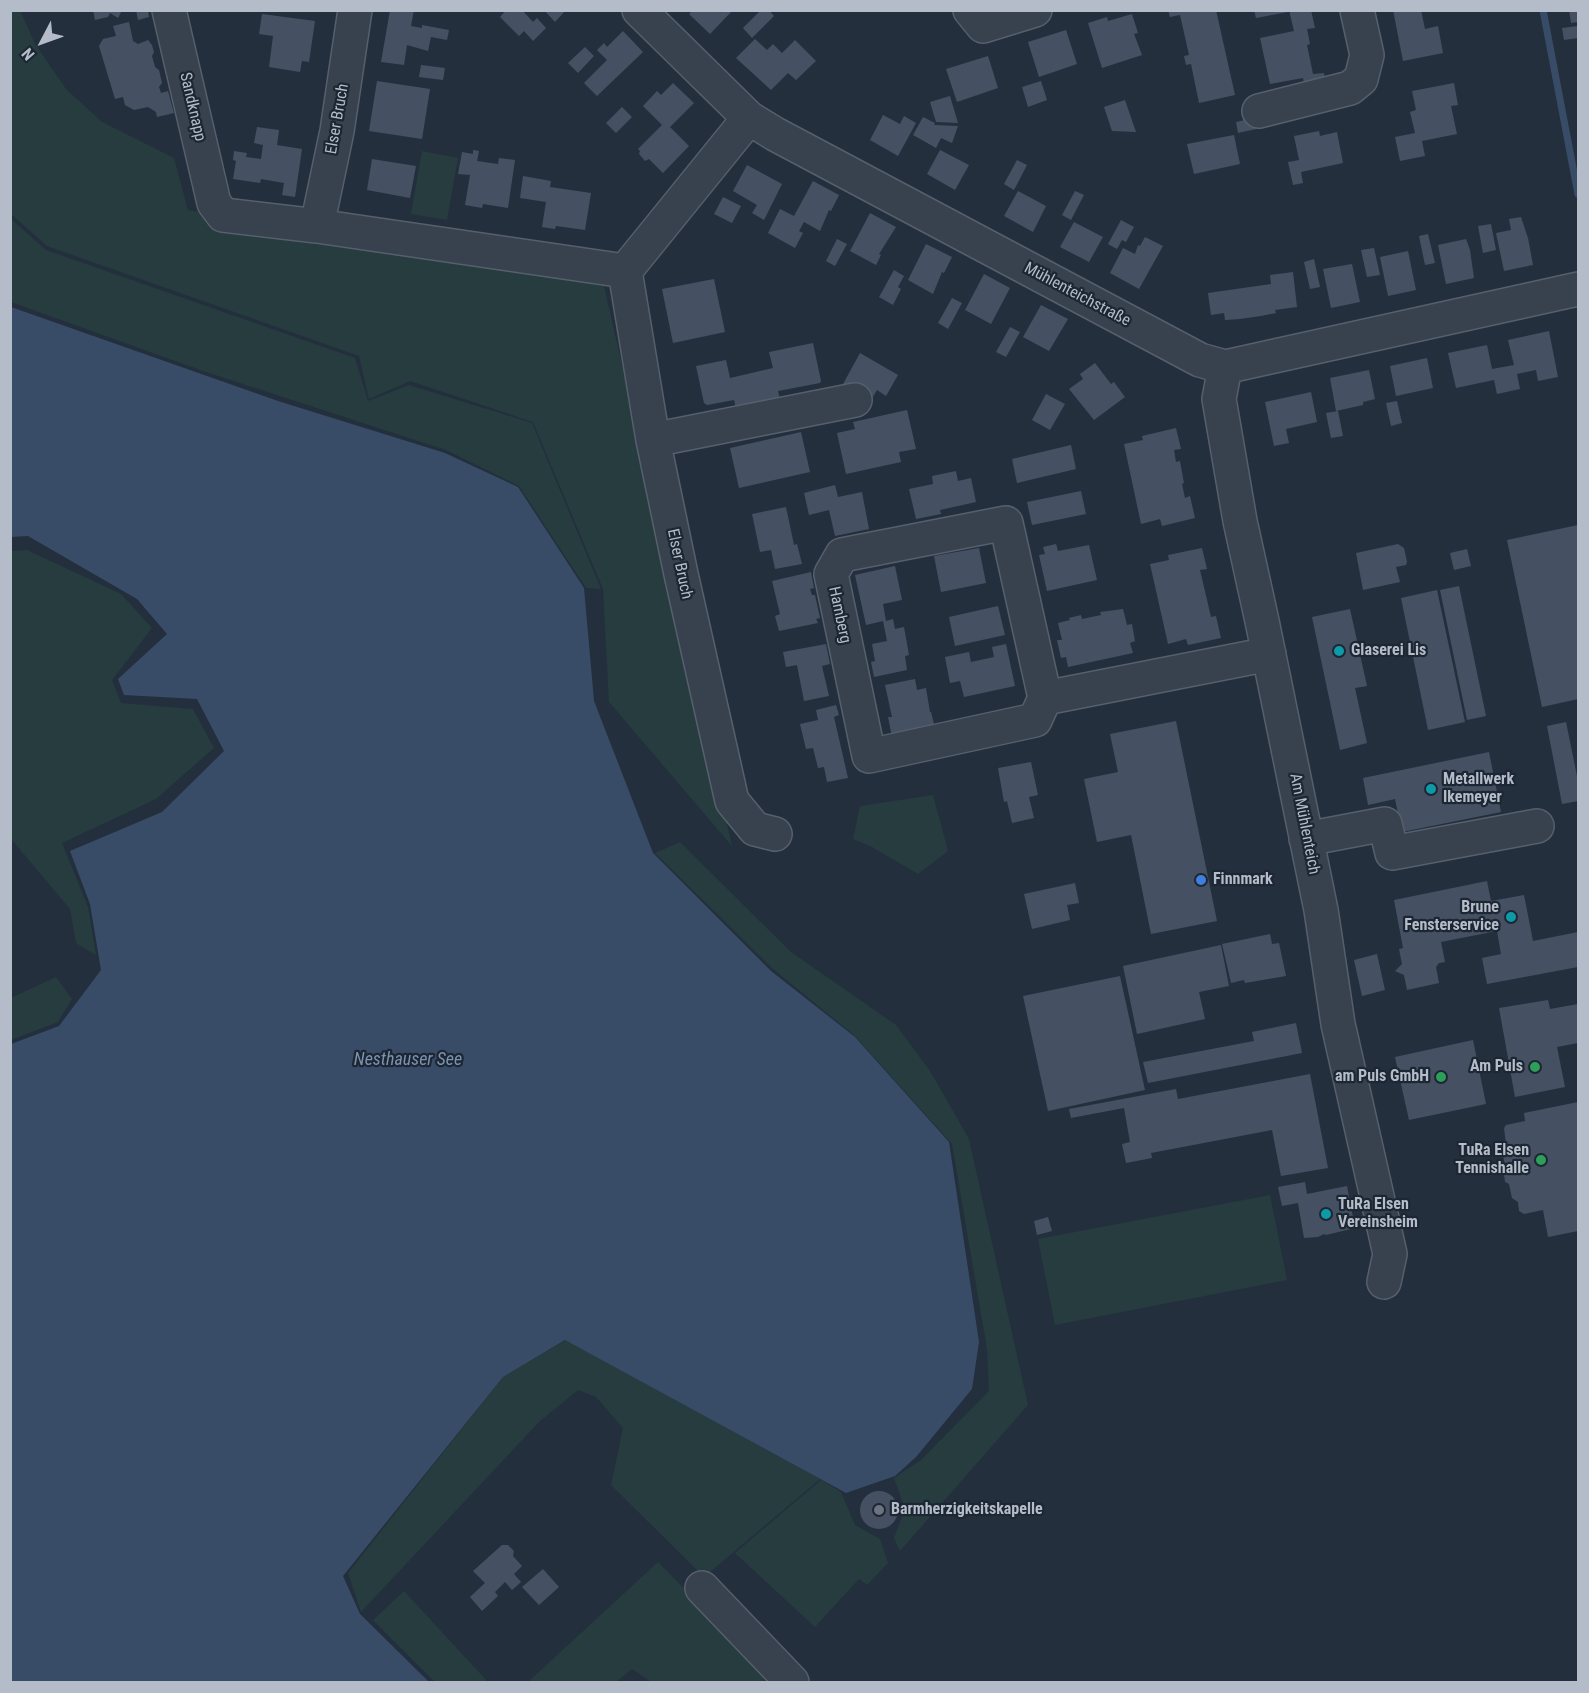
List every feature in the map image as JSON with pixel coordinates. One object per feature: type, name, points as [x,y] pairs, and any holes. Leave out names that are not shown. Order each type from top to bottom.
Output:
[{"type":"street","name":"Sandknapp","points":[[169,10],[214,203],[223,215],[317,226]]},
{"type":"street","name":"Elser Bruch","points":[[317,226],[337,131],[355,10]]},
{"type":"street","name":"Mühlenteichstraße","points":[[639,10],[749,118],[775,134],[1200,360],[1225,367],[1578,290]]},
{"type":"street","points":[[977,18],[1035,10]]},
{"type":"street","points":[[1259,111],[1350,88],[1361,79],[1367,55],[1357,10]]},
{"type":"street","points":[[317,226],[625,271],[749,118]]},
{"type":"street","name":"Elser Bruch","points":[[625,271],[653,440],[732,801],[755,829],[774,834]]},
{"type":"street","name":"Am Mühlenteich","points":[[1225,367],[1219,399],[1240,521],[1321,910],[1338,1023],[1390,1254],[1384,1282]]},
{"type":"street","points":[[653,440],[855,400]]},
{"type":"street","name":"Hamberg","points":[[1006,523],[1045,698],[1035,720],[868,756],[831,574],[842,555],[1006,523]]},
{"type":"street","points":[[1045,698],[1269,654]]},
{"type":"street","points":[[1306,839],[1385,824],[1392,853],[1537,826]]},
{"type":"street","points":[[702,1588],[792,1683]]},
{"type":"green space","points":[[20,10],[35,44],[66,89],[102,122],[174,158],[188,210],[604,286],[732,846],[609,702],[603,589],[533,422],[410,381],[369,399],[359,356],[47,246],[11,214],[10,11]]},
{"type":"green space","points":[[422,151],[458,158],[447,220],[411,214]]},
{"type":"green space","points":[[10,218],[46,250],[355,358],[368,401],[409,385],[532,423],[601,589],[586,588],[519,486],[446,450],[203,371],[11,302]]},
{"type":"green space","points":[[27,550],[121,594],[152,628],[112,680],[121,703],[193,709],[214,748],[156,799],[62,843],[88,907],[96,955],[76,943],[70,909],[11,839],[11,551]]},
{"type":"green space","points":[[933,795],[948,851],[918,874],[872,847],[853,839],[860,806]]},
{"type":"green space","points":[[680,842],[791,952],[896,1025],[930,1071],[969,1139],[1028,1405],[900,1551],[894,1538],[905,1509],[894,1478],[921,1460],[989,1391],[987,1349],[952,1144],[855,1036],[773,969],[655,853]]},
{"type":"green space","points":[[56,977],[72,999],[58,1022],[11,1040],[11,998]]},
{"type":"green space","points":[[1270,1195],[1287,1280],[1055,1325],[1038,1239]]},
{"type":"green space","points":[[566,1340],[820,1479],[704,1577],[611,1485],[623,1428],[596,1397],[578,1390],[539,1422],[361,1612],[348,1573],[503,1377]]},
{"type":"green space","points":[[821,1480],[841,1492],[855,1525],[880,1539],[888,1563],[867,1585],[859,1579],[815,1627],[735,1553]]},
{"type":"green space","points":[[658,1562],[763,1668],[764,1682],[651,1682],[632,1669],[616,1682],[528,1682]]},
{"type":"green space","points":[[404,1591],[488,1682],[435,1682],[373,1620]]},
{"type":"water","name":"Nesthauser See","points":[[11,307],[278,401],[445,453],[518,487],[584,588],[594,701],[653,853],[771,971],[855,1037],[949,1142],[979,1342],[972,1389],[916,1457],[895,1476],[846,1493],[565,1340],[503,1377],[343,1576],[360,1614],[429,1682],[11,1682],[11,1044],[59,1026],[101,970],[90,904],[70,851],[162,812],[224,751],[197,699],[124,695],[118,679],[167,634],[137,599],[28,536],[11,537]]},
{"type":"building","points":[[93,10],[122,10],[118,18],[110,13],[108,17],[95,20]]},
{"type":"building","points":[[136,10],[148,10],[149,17],[138,20]]},
{"type":"building","points":[[390,10],[414,10],[411,26],[422,28],[422,25],[449,30],[447,40],[431,37],[428,51],[407,45],[404,65],[381,62]]},
{"type":"building","points":[[506,10],[522,10],[533,22],[537,18],[546,28],[533,41],[524,31],[519,36],[500,17]]},
{"type":"building","points":[[544,10],[566,10],[555,22]]},
{"type":"building","points":[[693,10],[733,10],[710,34],[689,14]]},
{"type":"building","points":[[761,10],[769,10],[774,16],[752,38],[743,28]]},
{"type":"building","points":[[1168,10],[1216,10],[1235,95],[1199,103],[1191,64],[1186,65],[1184,56],[1189,55],[1180,15],[1170,17]]},
{"type":"building","points":[[1254,10],[1288,10],[1288,12],[1256,18]]},
{"type":"building","points":[[1289,10],[1311,10],[1315,28],[1307,29],[1310,44],[1307,45],[1313,74],[1324,73],[1326,85],[1305,89],[1303,78],[1270,84],[1260,38],[1294,31]]},
{"type":"building","points":[[1393,10],[1421,10],[1425,29],[1438,26],[1443,53],[1403,61]]},
{"type":"building","points":[[1569,10],[1578,10],[1578,22],[1571,23]]},
{"type":"building","points":[[262,14],[315,21],[309,62],[302,61],[300,72],[269,67],[273,36],[259,34]]},
{"type":"building","points":[[1132,14],[1138,33],[1134,34],[1142,55],[1102,68],[1088,23],[1107,17],[1108,21]]},
{"type":"building","points":[[129,22],[133,41],[138,44],[148,40],[152,45],[154,52],[152,56],[162,83],[159,87],[161,93],[168,91],[174,113],[157,117],[156,112],[148,107],[134,110],[125,105],[123,97],[115,99],[99,46],[103,39],[116,36],[113,26]]},
{"type":"building","points":[[1578,26],[1578,38],[1564,40],[1562,28]]},
{"type":"building","points":[[1066,30],[1077,64],[1039,77],[1028,42]]},
{"type":"building","points":[[623,31],[643,52],[597,96],[584,83],[607,60],[597,50],[604,43],[607,47]]},
{"type":"building","points":[[755,39],[767,50],[773,44],[782,53],[795,40],[816,61],[796,80],[788,73],[771,90],[736,58]]},
{"type":"building","points":[[585,47],[594,56],[578,73],[568,63]]},
{"type":"building","points":[[988,56],[998,88],[957,102],[946,69]]},
{"type":"building","points":[[421,65],[445,68],[443,80],[419,77]]},
{"type":"building","points":[[377,81],[430,89],[422,139],[369,131]]},
{"type":"building","points":[[1041,81],[1047,100],[1028,107],[1022,87]]},
{"type":"building","points":[[673,83],[694,103],[670,127],[689,146],[663,173],[649,159],[645,161],[638,149],[662,125],[643,106],[657,91],[661,95]]},
{"type":"building","points":[[1454,83],[1458,105],[1451,106],[1457,134],[1422,141],[1425,156],[1400,161],[1395,137],[1415,133],[1410,112],[1416,110],[1412,91]]},
{"type":"building","points":[[950,96],[958,123],[936,122],[930,102]]},
{"type":"building","points":[[1125,100],[1136,132],[1112,131],[1104,107]]},
{"type":"building","points":[[622,107],[632,117],[616,133],[606,123]]},
{"type":"building","points":[[883,115],[900,124],[904,116],[916,123],[898,156],[870,140]]},
{"type":"building","points":[[923,117],[935,123],[934,125],[958,126],[952,143],[941,138],[936,148],[913,135]]},
{"type":"building","points":[[1258,117],[1261,128],[1238,133],[1236,122]]},
{"type":"building","points":[[257,127],[279,130],[277,145],[302,149],[295,197],[282,195],[284,183],[261,179],[260,183],[233,179],[236,161],[233,160],[234,151],[247,153],[246,157],[261,159],[263,145],[254,143]]},
{"type":"building","points":[[1319,131],[1320,136],[1337,132],[1343,163],[1301,172],[1303,183],[1293,185],[1288,162],[1299,160],[1294,136]]},
{"type":"building","points":[[1234,135],[1240,164],[1194,174],[1187,144]]},
{"type":"building","points":[[473,150],[479,151],[477,161],[498,164],[499,158],[515,160],[508,208],[483,204],[482,208],[465,205],[470,175],[458,174],[462,152],[473,154]]},
{"type":"building","points":[[940,150],[969,165],[955,190],[927,174]]},
{"type":"building","points":[[372,159],[416,166],[410,198],[367,190]]},
{"type":"building","points":[[1017,160],[1027,165],[1014,190],[1004,184]]},
{"type":"building","points":[[747,165],[782,184],[764,220],[752,213],[757,205],[733,191]]},
{"type":"building","points":[[523,176],[551,181],[550,187],[591,193],[585,230],[556,226],[555,229],[542,227],[546,202],[520,198]]},
{"type":"building","points":[[813,181],[839,195],[831,211],[829,210],[820,231],[804,222],[799,231],[803,233],[795,248],[768,233],[780,209],[794,216]]},
{"type":"building","points":[[1018,191],[1046,206],[1033,232],[1004,216]]},
{"type":"building","points":[[1075,191],[1084,195],[1071,220],[1062,215]]},
{"type":"building","points":[[723,197],[741,206],[732,223],[714,214]]},
{"type":"building","points":[[870,213],[896,227],[879,254],[881,255],[876,265],[850,251]]},
{"type":"building","points":[[1521,217],[1533,265],[1504,271],[1496,233],[1511,230],[1509,219]]},
{"type":"building","points":[[1121,220],[1134,227],[1126,242],[1122,240],[1117,249],[1108,244]]},
{"type":"building","points":[[1074,222],[1103,237],[1089,262],[1060,247]]},
{"type":"building","points":[[1491,224],[1496,250],[1483,253],[1478,226]]},
{"type":"building","points":[[1428,234],[1435,263],[1425,265],[1419,236]]},
{"type":"building","points":[[1145,237],[1163,246],[1139,289],[1110,273],[1123,248],[1135,254],[1138,245],[1140,246]]},
{"type":"building","points":[[837,239],[847,244],[835,266],[826,261]]},
{"type":"building","points":[[1466,239],[1474,278],[1446,284],[1438,245]]},
{"type":"building","points":[[926,244],[952,257],[944,273],[942,272],[933,294],[908,280]]},
{"type":"building","points":[[1374,248],[1380,275],[1367,277],[1361,250]]},
{"type":"building","points":[[1408,251],[1416,290],[1388,296],[1380,257]]},
{"type":"building","points":[[1314,259],[1320,287],[1310,289],[1304,262]]},
{"type":"building","points":[[1352,264],[1360,302],[1331,308],[1323,269]]},
{"type":"building","points":[[894,270],[904,276],[898,287],[901,289],[893,305],[879,297]]},
{"type":"building","points":[[1293,272],[1297,307],[1240,319],[1225,320],[1224,313],[1211,315],[1208,293],[1271,284],[1270,275]]},
{"type":"building","points":[[984,274],[1010,288],[991,324],[965,310]]},
{"type":"building","points":[[714,279],[725,332],[673,343],[662,289]]},
{"type":"building","points":[[952,298],[962,303],[948,329],[938,323]]},
{"type":"building","points":[[1041,305],[1068,319],[1049,351],[1023,337]]},
{"type":"building","points":[[1010,327],[1020,332],[1006,357],[996,352]]},
{"type":"building","points":[[1549,331],[1558,377],[1538,381],[1536,370],[1517,374],[1520,389],[1497,394],[1494,380],[1456,388],[1448,353],[1487,345],[1492,369],[1514,365],[1508,340]]},
{"type":"building","points":[[813,343],[821,381],[778,391],[782,408],[738,417],[734,400],[707,405],[704,403],[696,366],[726,360],[730,378],[773,368],[769,352]]},
{"type":"building","points":[[860,353],[898,375],[886,396],[877,390],[871,400],[843,384]]},
{"type":"building","points":[[1427,358],[1433,388],[1396,396],[1390,366]]},
{"type":"building","points":[[1095,363],[1111,384],[1114,382],[1125,397],[1094,420],[1069,389],[1083,379],[1080,374]]},
{"type":"building","points":[[1369,370],[1375,399],[1363,402],[1363,405],[1336,411],[1330,378]]},
{"type":"building","points":[[1311,392],[1317,422],[1286,429],[1289,443],[1274,446],[1265,402]]},
{"type":"building","points":[[1046,394],[1065,404],[1050,430],[1032,420]]},
{"type":"building","points":[[1397,401],[1402,423],[1391,426],[1386,403]]},
{"type":"building","points":[[907,410],[916,449],[899,452],[901,462],[846,474],[837,433],[855,429],[853,422]]},
{"type":"building","points":[[1338,411],[1343,436],[1331,438],[1326,413]]},
{"type":"building","points":[[1176,428],[1181,449],[1174,450],[1176,462],[1180,461],[1185,498],[1190,496],[1195,518],[1162,526],[1160,519],[1141,524],[1124,444],[1143,440],[1142,436]]},
{"type":"building","points":[[801,432],[810,472],[739,488],[730,448]]},
{"type":"building","points":[[1071,445],[1076,469],[1017,483],[1012,459]]},
{"type":"building","points":[[956,471],[958,481],[971,478],[976,502],[940,510],[941,514],[916,519],[909,489],[933,484],[932,476]]},
{"type":"building","points":[[835,485],[838,497],[862,492],[869,529],[835,536],[829,510],[809,515],[804,493]]},
{"type":"building","points":[[1081,491],[1086,514],[1032,525],[1027,502]]},
{"type":"building","points":[[786,507],[794,545],[797,544],[802,564],[775,569],[771,550],[760,552],[752,514]]},
{"type":"building","points":[[1578,525],[1578,699],[1542,707],[1507,540]]},
{"type":"building","points":[[1056,544],[1058,551],[1089,545],[1097,580],[1047,591],[1039,555],[1045,554],[1043,547]]},
{"type":"building","points":[[1398,544],[1404,548],[1407,562],[1406,565],[1396,567],[1400,582],[1363,590],[1356,553]]},
{"type":"building","points":[[979,548],[986,583],[941,592],[934,556]]},
{"type":"building","points":[[1202,548],[1207,569],[1200,570],[1211,617],[1216,616],[1221,638],[1188,645],[1186,639],[1168,644],[1150,564],[1169,560],[1168,555]]},
{"type":"building","points":[[1467,549],[1471,566],[1454,570],[1450,553]]},
{"type":"building","points":[[895,566],[902,600],[883,604],[886,621],[893,619],[895,629],[904,627],[909,655],[905,656],[907,670],[874,677],[871,662],[875,661],[872,644],[887,641],[883,621],[866,625],[855,575]]},
{"type":"building","points":[[811,572],[814,588],[810,589],[812,595],[815,595],[820,618],[816,619],[818,623],[779,631],[775,616],[780,614],[772,581]]},
{"type":"building","points":[[1459,586],[1486,716],[1467,720],[1440,590]]},
{"type":"building","points":[[1437,590],[1465,722],[1428,730],[1401,598]]},
{"type":"building","points":[[998,606],[1005,635],[955,646],[949,617]]},
{"type":"building","points":[[1123,609],[1127,625],[1132,624],[1135,641],[1130,643],[1133,653],[1068,667],[1066,657],[1061,658],[1057,640],[1062,640],[1058,623],[1081,615],[1082,619],[1101,615],[1100,612]]},
{"type":"building","name":"Glaserei Lis","points":[[1350,609],[1367,686],[1355,688],[1367,743],[1340,750],[1312,617]]},
{"type":"building","points":[[826,644],[830,664],[822,666],[829,696],[804,701],[797,665],[786,667],[783,652]]},
{"type":"building","points":[[1006,644],[1015,686],[964,697],[960,681],[950,683],[945,657],[969,652],[971,662],[994,657],[992,647]]},
{"type":"building","points":[[915,679],[917,690],[926,688],[935,728],[892,737],[888,717],[892,717],[885,685]]},
{"type":"building","points":[[836,705],[839,715],[834,717],[848,778],[827,782],[824,767],[818,768],[813,748],[806,749],[800,724],[818,720],[816,710]]},
{"type":"building","points":[[1176,721],[1217,921],[1151,934],[1131,835],[1097,842],[1084,779],[1118,772],[1110,734]]},
{"type":"building","points":[[1566,722],[1578,781],[1578,801],[1562,804],[1547,726]]},
{"type":"building","name":"Metallwerk Ikemeyer","points":[[1489,752],[1501,812],[1402,832],[1395,799],[1368,805],[1363,778]]},
{"type":"building","points":[[1031,762],[1038,795],[1029,797],[1034,818],[1012,823],[1007,801],[1004,802],[998,768]]},
{"type":"building","points":[[1487,881],[1491,901],[1524,895],[1533,941],[1578,932],[1578,967],[1487,984],[1482,958],[1501,954],[1497,931],[1441,942],[1445,962],[1439,963],[1436,967],[1439,983],[1407,990],[1404,975],[1395,971],[1402,964],[1399,949],[1403,948],[1394,900]]},
{"type":"building","points":[[1075,883],[1079,903],[1067,905],[1070,920],[1032,929],[1024,894]]},
{"type":"building","points":[[1270,934],[1272,944],[1279,943],[1286,976],[1231,983],[1222,944]]},
{"type":"building","points":[[1221,945],[1229,986],[1199,992],[1205,1019],[1137,1034],[1123,966]]},
{"type":"building","points":[[1377,954],[1385,990],[1362,996],[1354,960]]},
{"type":"building","points":[[1120,976],[1145,1090],[1048,1111],[1023,996]]},
{"type":"building","name":"Am Puls","points":[[1548,1000],[1550,1009],[1578,1004],[1578,1043],[1557,1047],[1565,1087],[1515,1097],[1499,1008]]},
{"type":"building","points":[[1296,1023],[1302,1053],[1148,1083],[1143,1062],[1254,1041],[1252,1032]]},
{"type":"building","name":"am Puls GmbH","points":[[1473,1040],[1486,1104],[1409,1120],[1395,1057]]},
{"type":"building","points":[[1310,1074],[1328,1168],[1281,1176],[1272,1130],[1151,1153],[1152,1158],[1126,1163],[1122,1144],[1130,1142],[1124,1108],[1071,1118],[1069,1109],[1176,1089],[1178,1099]]},
{"type":"building","name":"TuRa Elsen Tennishalle","points":[[1578,1102],[1578,1231],[1548,1237],[1543,1210],[1524,1214],[1519,1211],[1518,1202],[1512,1198],[1509,1184],[1505,1182],[1506,1171],[1502,1149],[1506,1144],[1504,1128],[1506,1125],[1525,1121],[1524,1113]]},
{"type":"building","name":"TuRa Elsen Vereinsheim","points":[[1305,1182],[1307,1194],[1347,1186],[1355,1228],[1304,1238],[1298,1203],[1282,1206],[1278,1187]]},
{"type":"building","points":[[1048,1217],[1052,1231],[1037,1235],[1034,1221]]},
{"type":"building","name":"Barmherzigkeitskapelle","points":[[879,1491],[892,1497],[898,1510],[892,1523],[879,1529],[866,1523],[860,1510],[866,1497]]},
{"type":"building","points":[[502,1545],[508,1545],[514,1551],[513,1556],[522,1566],[514,1574],[521,1582],[512,1590],[505,1582],[495,1592],[498,1596],[482,1611],[470,1597],[485,1583],[473,1571]]},
{"type":"building","points":[[543,1569],[559,1587],[539,1605],[522,1587]]},
{"type":"waterway","points":[[1543,10],[1578,194]]},
{"type":"place","name":"Glaserei Lis","points":[[1339,651]]},
{"type":"place","name":"Metallwerk Ikemeyer","points":[[1431,789]]},
{"type":"place","name":"Finnmark","points":[[1201,880]]},
{"type":"place","name":"Brune Fensterservice","points":[[1511,917]]},
{"type":"place","name":"Am Puls","points":[[1535,1067]]},
{"type":"place","name":"am Puls GmbH","points":[[1441,1077]]},
{"type":"place","name":"TuRa Elsen Tennishalle","points":[[1541,1160]]},
{"type":"place","name":"TuRa Elsen Vereinsheim","points":[[1326,1214]]},
{"type":"place","name":"Barmherzigkeitskapelle","points":[[879,1510]]}]
